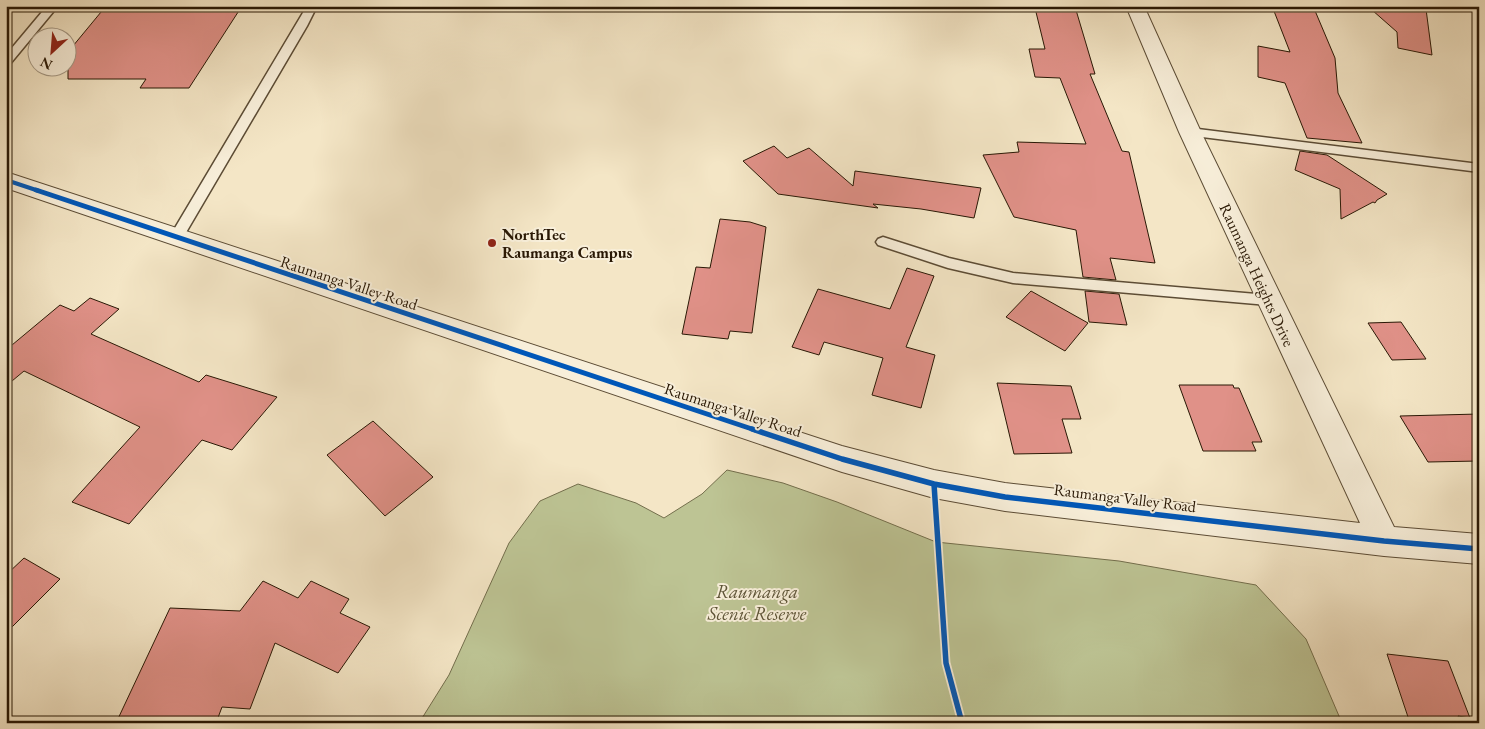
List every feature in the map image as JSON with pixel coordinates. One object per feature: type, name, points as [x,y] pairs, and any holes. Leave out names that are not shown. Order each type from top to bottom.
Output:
[{"type":"street","name":"Raumanga Heights Drive","points":[[1135,6],[1190,132],[1268,300],[1384,541]]},
{"type":"street","name":"Raumanga Valley Road","points":[[6,180],[842,459],[934,484],[1005,497],[1384,541],[1479,550]]},
{"type":"lane","points":[[6,62],[53,6]]},
{"type":"lane","points":[[176,238],[312,6]]},
{"type":"lane","points":[[1190,132],[1479,168]]},
{"type":"lane","points":[[883,242],[948,263],[1013,278],[1268,300]]},
{"type":"green space","name":"Raumanga Scenic Reserve","points":[[727,470],[783,483],[837,502],[936,542],[1119,561],[1256,585],[1306,639],[1342,723],[419,723],[449,675],[509,543],[540,501],[578,484],[636,503],[664,518],[702,494]]},
{"type":"building","points":[[106,6],[242,6],[189,88],[140,88],[146,79],[68,79],[78,78],[78,40]]},
{"type":"building","points":[[1272,6],[1313,6],[1335,58],[1338,93],[1362,143],[1307,138],[1285,83],[1258,77],[1258,46],[1290,52]]},
{"type":"building","points":[[1035,8],[1076,10],[1095,74],[1090,74],[1122,151],[1129,152],[1155,263],[1110,258],[1116,280],[1083,277],[1076,230],[1014,217],[983,155],[1019,152],[1017,142],[1086,144],[1060,78],[1035,77],[1029,49],[1045,49]]},
{"type":"building","points":[[1426,9],[1432,55],[1398,48],[1397,32],[1372,10]]},
{"type":"building","points":[[774,146],[787,158],[809,148],[853,186],[855,171],[981,188],[974,218],[921,209],[873,204],[878,208],[778,194],[743,161]]},
{"type":"building","points":[[1300,151],[1327,155],[1387,194],[1375,203],[1373,202],[1341,219],[1340,189],[1295,170]]},
{"type":"building","points":[[720,219],[750,222],[766,227],[752,333],[730,331],[728,339],[682,334],[696,267],[710,268]]},
{"type":"building","points":[[907,268],[934,276],[906,347],[935,355],[921,408],[872,395],[883,358],[824,342],[819,355],[792,347],[818,289],[890,309]]},
{"type":"building","points":[[1031,291],[1088,323],[1065,351],[1006,317]]},
{"type":"building","points":[[1085,291],[1119,294],[1127,325],[1089,322]]},
{"type":"building","points":[[90,298],[119,309],[91,334],[199,382],[206,375],[277,397],[232,450],[202,440],[129,524],[72,502],[140,427],[24,371],[6,386],[6,350],[60,305],[74,311]]},
{"type":"building","points":[[1401,322],[1426,359],[1392,360],[1368,323]]},
{"type":"building","points":[[997,383],[1071,386],[1081,419],[1062,419],[1072,453],[1014,454]]},
{"type":"building","points":[[1179,385],[1233,385],[1234,388],[1239,388],[1262,442],[1252,442],[1256,451],[1203,451]]},
{"type":"building","points":[[1479,414],[1479,461],[1428,462],[1400,416]]},
{"type":"building","points":[[373,421],[433,477],[385,516],[327,455]]},
{"type":"building","points":[[24,558],[60,579],[6,633],[6,575]]},
{"type":"building","points":[[263,581],[298,598],[311,581],[349,599],[340,613],[370,627],[338,673],[275,643],[250,709],[222,707],[216,723],[116,723],[170,608],[240,611]]},
{"type":"building","points":[[1387,654],[1448,661],[1470,718],[1458,716],[1461,723],[1410,723]]},
{"type":"cycle path","points":[[6,180],[842,459],[934,484],[1005,497],[1384,541],[1479,549]]},
{"type":"cycle path","points":[[934,484],[946,663],[962,723]]},
{"type":"place","name":"NorthTec Raumanga Campus","points":[[492,243]]}]
